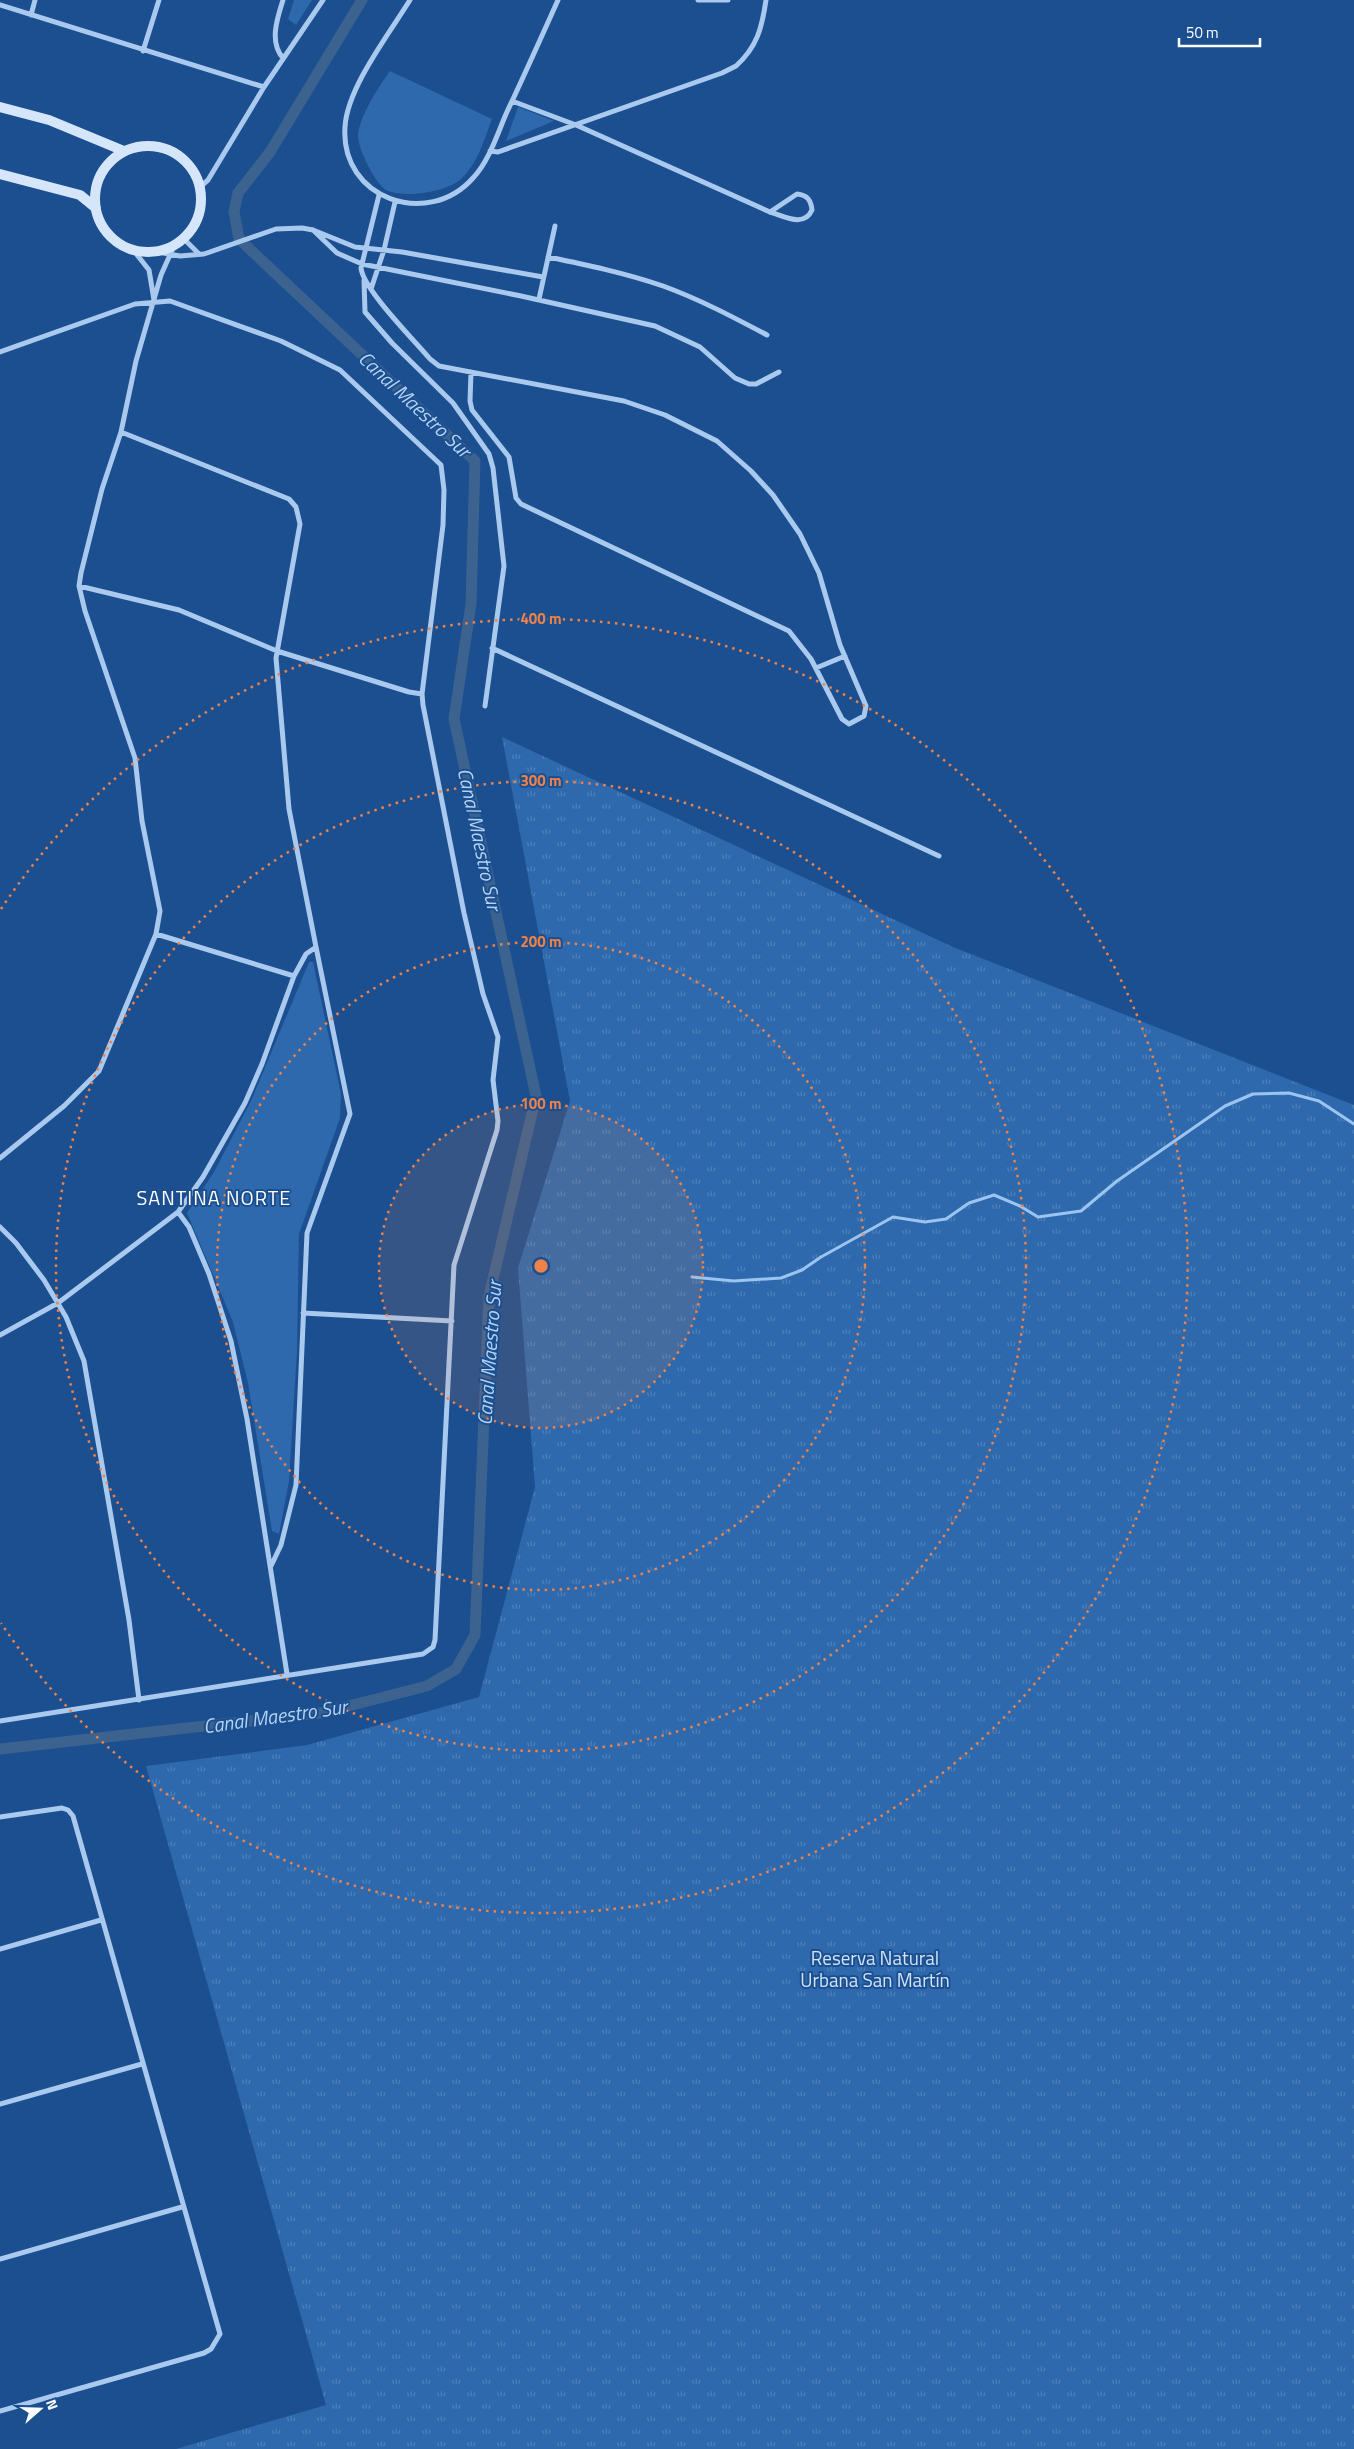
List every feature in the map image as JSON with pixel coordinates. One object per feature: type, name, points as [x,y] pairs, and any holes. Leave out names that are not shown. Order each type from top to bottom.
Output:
[{"type":"main road","points":[[0,107],[49,120],[124,151]]},
{"type":"main road","points":[[0,174],[80,195],[96,208],[110,236],[120,244],[134,250],[158,252],[172,250],[184,239],[197,220],[202,204],[200,187],[194,172],[184,159],[171,150],[155,146],[140,146],[124,151],[103,171],[97,184],[96,208]]},
{"type":"street","points":[[31,15],[35,0]]},
{"type":"street","points":[[144,51],[159,0]]},
{"type":"street","points":[[283,0],[276,31],[277,51],[283,58]]},
{"type":"street","points":[[200,187],[212,176],[264,87],[323,0]]},
{"type":"street","points":[[410,0],[357,88],[345,128],[351,162],[367,187],[395,202],[427,202],[454,193],[474,177],[490,151],[558,0]]},
{"type":"street","points":[[698,0],[728,0]]},
{"type":"street","points":[[490,151],[498,152],[736,66],[746,56],[756,41],[762,26],[766,0]]},
{"type":"street","points":[[0,5],[264,87]]},
{"type":"street","points":[[512,101],[576,125],[770,212],[800,220],[811,214],[812,203],[807,197],[797,194],[770,212]]},
{"type":"street","points":[[379,195],[362,264],[365,312],[392,343],[453,403],[489,454],[497,489],[504,566],[503,587],[492,648],[486,706]]},
{"type":"street","points":[[371,289],[384,250],[395,202]]},
{"type":"street","points":[[539,300],[555,226]]},
{"type":"street","points":[[0,1158],[64,1106],[99,1071],[156,934],[160,911],[142,822],[135,758],[85,610],[79,586],[102,488],[122,432],[136,361],[163,270],[172,250],[191,256],[282,228],[313,230],[345,244],[367,249],[509,269],[543,277]]},
{"type":"street","points":[[313,230],[337,253],[362,264],[656,326],[700,347],[735,378],[749,384],[756,384],[778,372]]},
{"type":"street","points":[[184,239],[200,254]]},
{"type":"street","points":[[134,250],[149,270],[154,301]]},
{"type":"street","points":[[548,257],[609,270],[664,286],[712,306],[767,335]]},
{"type":"street","points":[[149,270],[163,270]]},
{"type":"street","points":[[364,280],[430,359],[446,368],[471,372],[624,401],[665,414],[717,441],[751,471],[774,495],[800,534],[819,573],[845,656],[866,706],[864,716],[855,723],[849,724],[842,719],[816,668],[796,637],[776,624],[521,504],[516,498],[509,457],[472,410],[470,401],[471,372]]},
{"type":"street","points":[[0,352],[135,304],[170,301],[281,341],[331,364],[340,370],[441,465],[444,490],[443,525],[422,694],[466,922],[483,994],[498,1032],[493,1080],[498,1121],[455,1259],[435,1640],[433,1647],[423,1654],[287,1674],[140,1700],[0,1721]]},
{"type":"street","points":[[122,432],[292,501],[296,507],[300,524],[277,651],[289,809],[350,1110],[309,1224],[303,1313],[296,1484],[281,1545],[271,1566]]},
{"type":"street","points":[[79,586],[179,610],[277,651],[409,692],[422,694]]},
{"type":"street","points":[[492,648],[940,856]]},
{"type":"street","points":[[816,668],[845,656]]},
{"type":"street","points":[[156,934],[294,976]]},
{"type":"street","points":[[0,1335],[58,1302],[178,1212],[203,1177],[245,1103],[262,1064],[294,976],[306,954],[316,947]]},
{"type":"street","points":[[178,1212],[189,1228],[213,1283],[231,1341],[244,1401],[287,1674]]},
{"type":"street","points":[[0,1227],[31,1261],[58,1302],[76,1340],[89,1379],[129,1620],[140,1700]]},
{"type":"street","points":[[303,1313],[452,1321]]},
{"type":"street","points":[[0,1817],[62,1808],[68,1810],[72,1816],[182,2207],[220,2334],[211,2350],[0,2411]]},
{"type":"street","points":[[0,1949],[101,1920]]},
{"type":"street","points":[[0,2104],[142,2064]]},
{"type":"street","points":[[0,2259],[182,2207]]},
{"type":"green space","points":[[294,0],[312,0],[296,25],[288,19]]},
{"type":"green space","points":[[390,71],[492,119],[476,159],[467,173],[455,184],[415,194],[396,193],[383,188],[368,167],[359,142],[359,128],[370,102]]},
{"type":"green space","points":[[518,107],[554,121],[506,141]]},
{"type":"green space","name":"Reserva Natural Urbana San Martín","points":[[502,737],[953,947],[1354,1105],[1354,2449],[176,2449],[326,2405],[146,1766],[307,1745],[479,1697],[535,1487],[518,1268],[570,1101]]},
{"type":"green space","points":[[309,962],[313,962],[341,1094],[340,1118],[299,1234],[297,1351],[289,1481],[279,1534],[272,1531],[248,1383],[233,1322],[187,1213],[214,1172],[251,1101]]},
{"type":"waterway","name":"Canal Maestro Sur","points":[[0,1749],[321,1713],[427,1686],[456,1669],[475,1635],[489,1296],[536,1096],[454,719],[471,604],[475,461],[239,239],[234,212],[238,193],[270,152],[362,0]]},
{"type":"waterway","points":[[692,1277],[734,1281],[781,1278],[802,1270],[821,1257],[893,1217],[925,1222],[946,1219],[969,1203],[994,1195],[1020,1206],[1038,1217],[1081,1211],[1117,1181],[1225,1106],[1253,1094],[1289,1093],[1319,1101],[1354,1124]]},
{"type":"district","name":"SANTINA NORTE","points":[[214,1197]]}]
